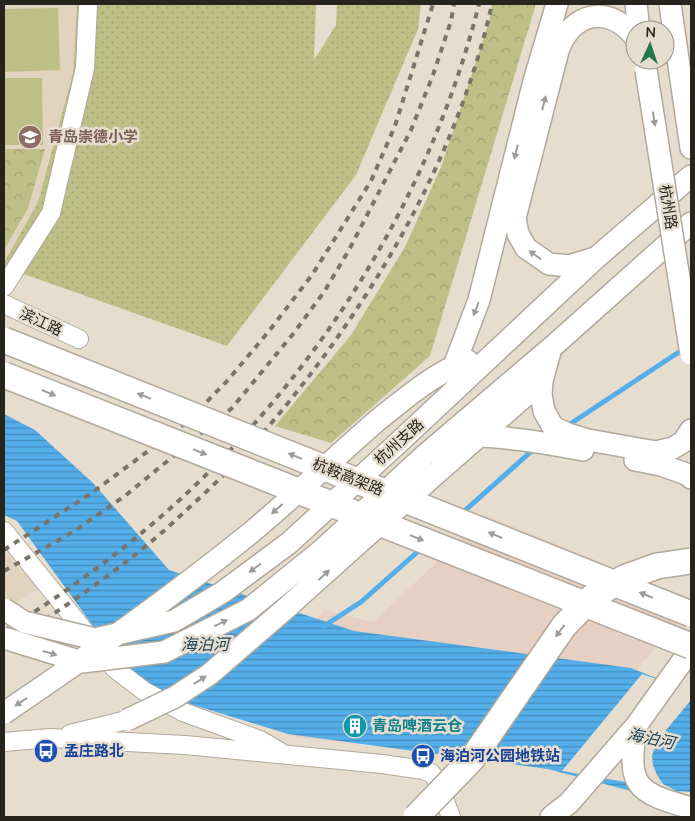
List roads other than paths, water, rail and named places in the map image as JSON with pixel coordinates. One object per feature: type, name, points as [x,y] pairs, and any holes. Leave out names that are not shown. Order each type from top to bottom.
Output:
[{"type":"highway","name":"杭鞍高架路","points":[[4,340],[691,614]]},
{"type":"highway","name":"杭鞍高架路","points":[[4,375],[691,647]]},
{"type":"highway","points":[[416,817],[472,759],[564,626],[591,598],[624,578],[657,566],[691,561]]},
{"type":"main road","points":[[454,366],[479,300],[534,81],[557,4]]},
{"type":"main road","points":[[636,4],[638,20]]},
{"type":"main road","points":[[670,4],[691,148]]},
{"type":"main road","points":[[597,257],[569,266],[549,264],[526,248],[518,234],[515,218],[558,51],[566,33],[573,25],[584,19],[606,17],[617,20],[625,26]]},
{"type":"main road","name":"杭州路","points":[[646,70],[691,354]]},
{"type":"main road","name":"杭州支路","points":[[4,609],[24,622],[94,639],[174,621],[223,592],[289,543],[597,257],[684,182]]},
{"type":"main road","name":"杭州支路","points":[[4,638],[82,662],[164,652],[248,610],[322,550],[424,456],[551,348],[688,226]]},
{"type":"main road","points":[[551,348],[542,381],[541,395],[544,411],[553,427],[583,444],[661,465],[689,475],[691,478]]},
{"type":"main road","points":[[4,713],[167,598],[249,534],[379,419],[419,388],[454,366],[496,352]]},
{"type":"main road","points":[[127,720],[174,697],[210,674],[477,436],[542,381]]},
{"type":"main road","points":[[477,436],[506,437],[656,452],[673,448],[683,442],[691,430]]},
{"type":"main road","points":[[551,817],[570,803],[636,726],[691,647]]},
{"type":"main road","points":[[636,726],[633,767],[635,779],[648,793],[691,809]]},
{"type":"main road","points":[[674,817],[691,809]]},
{"type":"street","points":[[4,287],[51,212],[85,68],[88,4]]},
{"type":"street","name":"滨江路","points":[[4,304],[79,339]]},
{"type":"street","points":[[4,531],[114,668],[144,691],[183,712],[260,740],[286,755]]},
{"type":"street","points":[[50,738],[127,720]]},
{"type":"street","points":[[4,742],[50,738],[186,745],[423,770],[431,773],[437,780],[451,817]]},
{"type":"water","name":"海泊河","points":[[4,414],[35,430],[93,483],[169,570],[354,631],[631,668],[691,692],[691,807],[548,769],[288,734],[174,699],[125,670],[17,521],[4,515]]},
{"type":"waterway","points":[[567,426],[685,348]]},
{"type":"waterway","points":[[461,514],[535,448]]},
{"type":"waterway","points":[[324,626],[361,602],[423,547]]},
{"type":"railway","points":[[4,550],[93,492],[187,422],[228,380],[269,331],[312,275],[371,181],[395,126],[433,4]]},
{"type":"railway","points":[[4,571],[73,532],[126,495],[232,408],[293,334],[324,292],[349,250],[411,130],[433,75],[451,21],[454,4]]},
{"type":"railway","points":[[4,631],[101,565],[191,490],[245,434],[323,338],[389,233],[417,178],[441,121],[462,63],[479,4]]},
{"type":"railway","points":[[4,645],[88,590],[166,529],[234,465],[295,394],[333,344],[368,292],[430,181],[455,123],[476,64],[492,4]]},
{"type":"place","name":"青岛崇德小学","points":[[30,137]]},
{"type":"place","name":"青岛啤酒云仓","points":[[355,726]]},
{"type":"place","name":"孟庄路北","points":[[46,751]]},
{"type":"place","name":"海泊河公园地铁站","points":[[423,756]]}]
